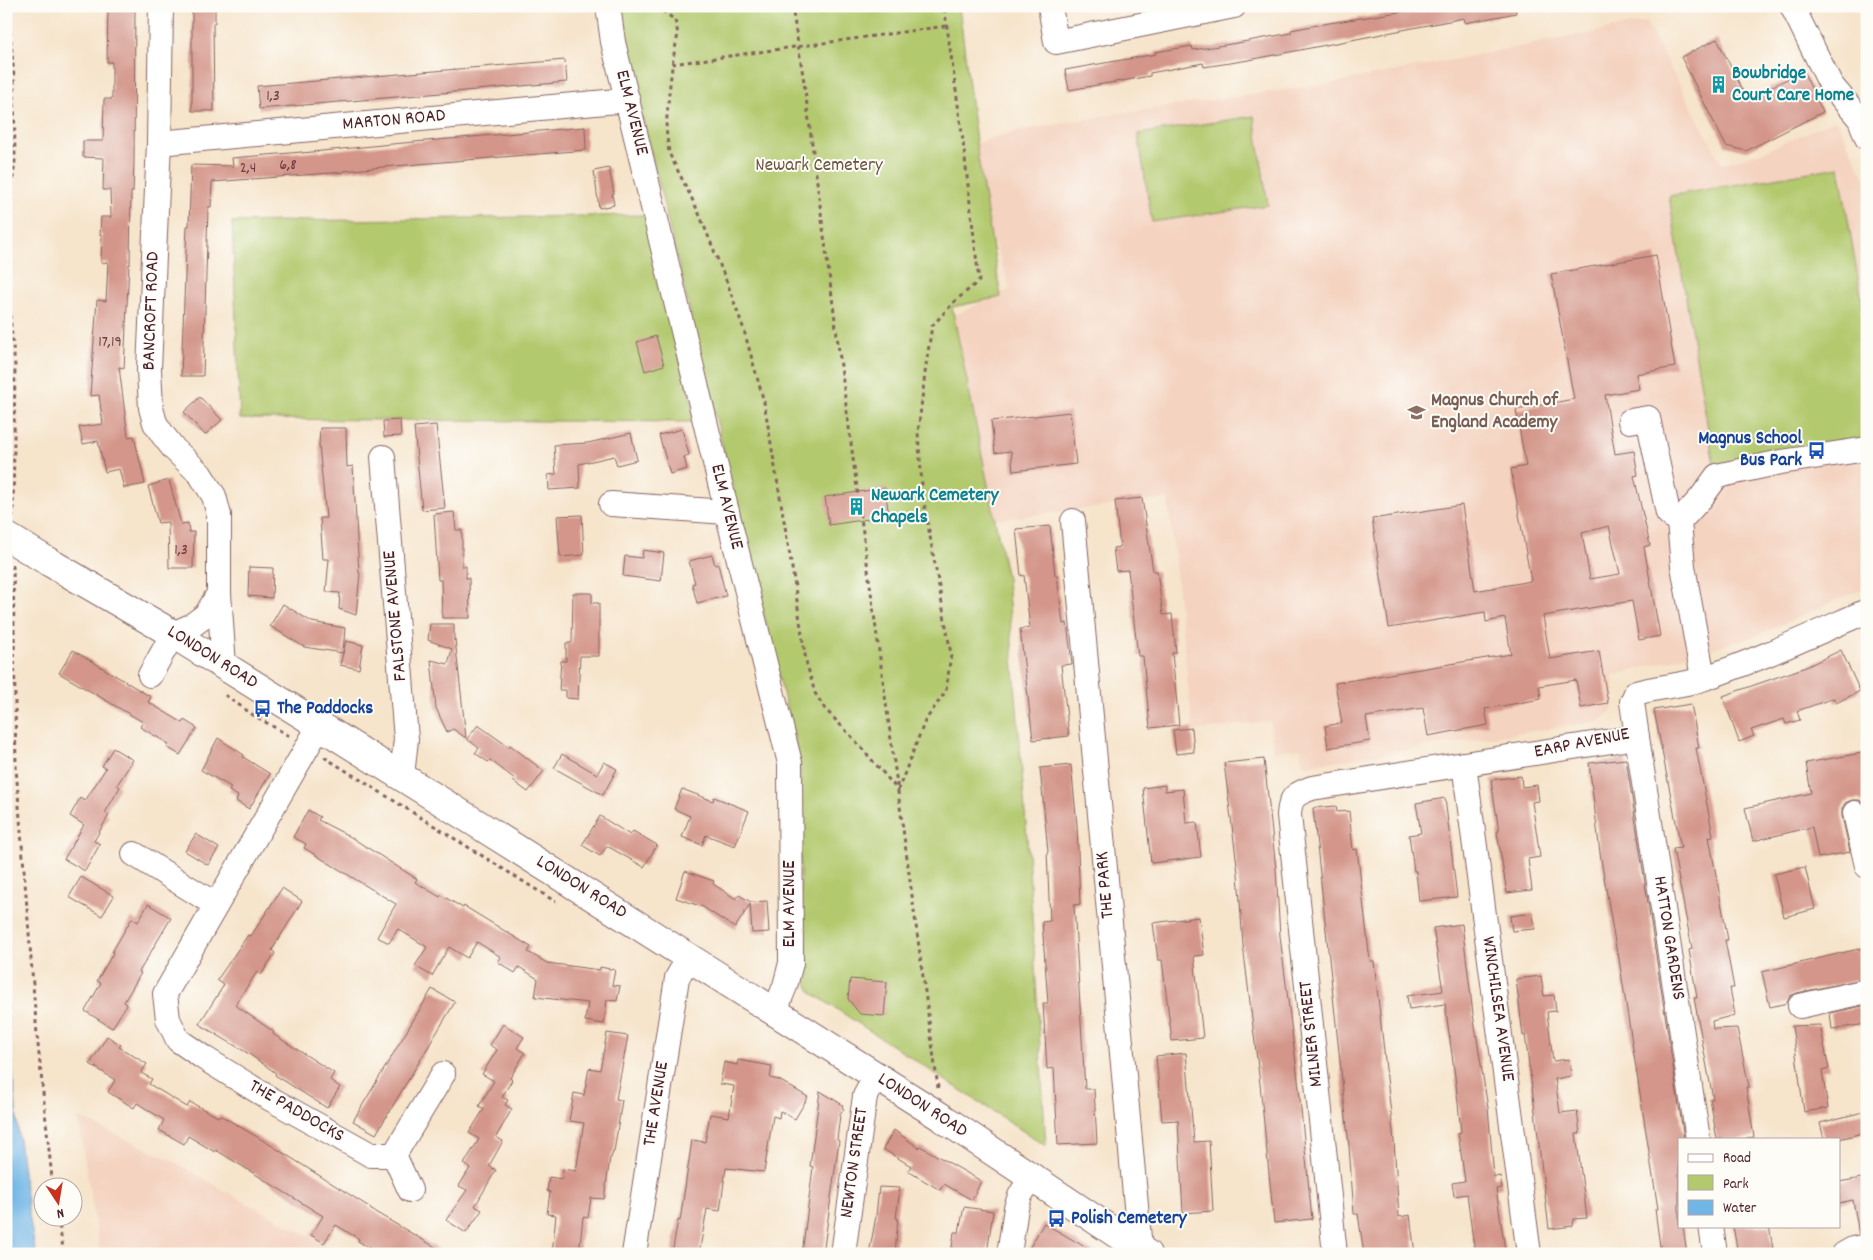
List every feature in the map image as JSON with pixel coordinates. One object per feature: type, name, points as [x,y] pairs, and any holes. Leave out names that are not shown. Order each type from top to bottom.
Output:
[{"type":"main road","name":"LONDON ROAD","points":[[11,539],[173,634],[689,956],[941,1117],[1144,1251]]},
{"type":"street","name":"BANCROFT ROAD","points":[[161,6],[159,143],[149,369],[151,408],[155,423],[162,435],[200,474],[214,496],[219,515],[219,593],[224,666]]},
{"type":"street","name":"ELM AVENUE","points":[[608,6],[613,42],[726,512],[790,763],[791,963],[785,986],[775,1011]]},
{"type":"street","points":[[1050,6],[1056,42],[1221,8]]},
{"type":"street","points":[[1792,6],[1831,85],[1865,124]]},
{"type":"street","name":"MARTON ROAD","points":[[159,143],[628,100]]},
{"type":"street","points":[[1630,421],[1648,418],[1668,514],[1680,522]]},
{"type":"street","points":[[1703,678],[1683,566],[1680,522],[1717,476],[1782,462],[1867,449]]},
{"type":"street","name":"FALSTONE AVENUE","points":[[383,457],[406,739],[402,776]]},
{"type":"street","points":[[611,504],[726,512]]},
{"type":"street","name":"THE PARK","points":[[1073,521],[1144,1251]]},
{"type":"street","points":[[150,675],[173,634],[191,626],[206,615],[219,593]]},
{"type":"street","name":"EARP AVENUE","points":[[1289,815],[1290,803],[1298,793],[1312,788],[1637,737],[1632,702],[1636,693],[1703,678],[1867,611]]},
{"type":"street","name":"THE PADDOCKS","points":[[320,725],[165,994],[168,1019],[178,1040],[269,1098],[371,1155],[394,1155]]},
{"type":"street","name":"HATTON GARDENS","points":[[1637,737],[1698,1138]]},
{"type":"street","name":"WINCHILSEA AVENUE","points":[[1464,764],[1529,1254]]},
{"type":"street","points":[[1855,813],[1867,866]]},
{"type":"street","name":"MILNER STREET","points":[[1289,815],[1335,1254]]},
{"type":"street","points":[[134,854],[216,904]]},
{"type":"street","name":"THE AVENUE","points":[[634,1254],[677,978],[689,956]]},
{"type":"street","points":[[1800,1006],[1867,991]]},
{"type":"street","points":[[410,1190],[394,1155],[443,1074]]},
{"type":"street","name":"NEWTON STREET","points":[[842,1254],[865,1096],[876,1076]]},
{"type":"street","points":[[1009,1254],[1016,1208],[1020,1196],[1031,1177]]},
{"type":"street","points":[[1711,1228],[1715,1254]]},
{"type":"street","points":[[1844,1254],[1853,1249],[1867,1246]]},
{"type":"path","points":[[6,235],[15,161],[14,77],[8,6]]},
{"type":"path","points":[[656,6],[675,20],[678,34],[672,64],[666,128],[669,153],[698,211],[728,285],[743,327],[764,402],[806,661],[815,693],[825,709],[898,790]]},
{"type":"path","points":[[792,6],[941,1117]]},
{"type":"path","points":[[898,790],[925,721],[946,691],[951,654],[923,497],[918,433],[932,326],[955,301],[979,281],[962,133],[944,6]]},
{"type":"path","points":[[672,64],[798,45],[946,26]]},
{"type":"path","points":[[6,274],[15,366],[11,539],[16,768],[37,1035],[52,1178]]},
{"type":"path","points":[[6,601],[12,605]]},
{"type":"path","points":[[321,756],[558,903]]},
{"type":"path","points":[[60,1228],[64,1254]]},
{"type":"shaded area","name":"Magnus Church of England Academy","points":[[1646,22],[1722,164],[1765,151],[1835,120],[1867,183],[1867,587],[1753,637],[1613,676],[1614,705],[1610,713],[1600,721],[1309,765],[1304,764],[1302,760],[1301,748],[1273,752],[1270,721],[1193,731],[1168,499],[991,520],[949,318],[1010,289],[963,149],[991,138],[1022,130],[1096,117],[1339,82]]},
{"type":"shaded area","points":[[78,1117],[175,1162],[342,1254],[100,1254]]},
{"type":"green space","name":"Newark Cemetery","points":[[620,6],[959,6],[978,158],[1001,297],[952,307],[1007,579],[1028,851],[1046,1146],[812,993],[800,970],[800,763],[624,41]]},
{"type":"green space","points":[[1254,116],[1268,205],[1152,222],[1138,134]]},
{"type":"green space","points":[[1839,167],[1867,331],[1867,439],[1714,465],[1669,196]]},
{"type":"green space","points":[[647,215],[696,422],[240,419],[232,222]]},
{"type":"water","points":[[6,995],[21,1157],[36,1254],[6,1254]]},
{"type":"building","points":[[108,6],[135,6],[134,161],[133,192],[131,192],[130,265],[124,368],[119,367],[128,437],[134,436],[145,484],[124,488],[119,469],[105,472],[98,441],[83,444],[79,427],[103,424],[99,395],[90,396],[97,300],[106,301],[108,264],[107,262],[101,263],[102,235],[100,235],[101,217],[111,217],[110,190],[103,190],[104,158],[83,157],[83,141],[103,141],[104,99],[112,99],[112,62],[107,62]]},
{"type":"building","points":[[192,6],[215,6],[215,23],[213,23],[214,111],[192,111]]},
{"type":"building","points":[[1437,6],[1515,6],[1516,13],[1465,23],[1464,18],[1249,60],[1204,67],[1203,63],[1150,73],[1150,76],[1069,90],[1065,70],[1192,46],[1193,50],[1237,43],[1291,33],[1291,30],[1323,24]]},
{"type":"building","name":"Bowbridge Court Care Home","points":[[1717,39],[1747,99],[1803,71],[1823,112],[1746,151],[1726,146],[1681,57]]},
{"type":"building","points":[[565,60],[567,82],[259,109],[257,86]]},
{"type":"building","points":[[585,127],[586,150],[212,182],[211,207],[208,207],[203,376],[181,376],[191,165],[233,166],[232,158]]},
{"type":"building","points":[[609,168],[614,205],[599,208],[594,171]]},
{"type":"building","points":[[1656,255],[1675,367],[1636,374],[1639,389],[1605,395],[1615,454],[1634,451],[1638,475],[1634,476],[1650,545],[1644,547],[1660,636],[1639,640],[1632,601],[1543,616],[1550,659],[1599,651],[1608,703],[1581,708],[1576,680],[1539,686],[1541,699],[1485,709],[1488,725],[1428,736],[1423,708],[1366,717],[1370,741],[1328,748],[1325,726],[1342,723],[1335,683],[1511,654],[1505,618],[1486,622],[1485,612],[1389,628],[1372,519],[1462,505],[1475,591],[1531,581],[1511,469],[1526,466],[1516,410],[1574,399],[1551,274]],"holes":[[[1609,526],[1620,574],[1590,579],[1582,533]]]},
{"type":"building","points":[[656,336],[664,365],[645,371],[637,342]]},
{"type":"building","points":[[200,397],[222,420],[205,435],[184,412]]},
{"type":"building","points":[[1070,412],[1076,464],[1013,471],[1011,451],[995,453],[991,421]]},
{"type":"building","points":[[400,420],[401,436],[384,437],[383,421]]},
{"type":"building","points":[[436,425],[445,508],[422,510],[414,427]]},
{"type":"building","points":[[320,428],[346,428],[347,467],[353,466],[360,573],[356,615],[339,609],[340,593],[326,592],[329,559],[323,559],[320,518],[326,518],[319,445]]},
{"type":"building","points":[[682,429],[689,455],[684,457],[687,469],[670,474],[659,435]]},
{"type":"building","points":[[631,433],[637,460],[617,465],[614,456],[579,464],[580,488],[549,490],[548,475],[556,474],[554,445],[588,443]]},
{"type":"building","points":[[169,480],[181,524],[188,523],[189,532],[194,532],[193,568],[169,568],[168,522],[158,523],[148,486]]},
{"type":"building","name":"Newark Cemetery Chapels","points":[[885,488],[889,516],[829,525],[825,497]]},
{"type":"building","points":[[1142,498],[1153,571],[1157,571],[1163,615],[1172,614],[1176,652],[1172,653],[1179,725],[1150,728],[1143,656],[1138,656],[1128,570],[1116,571],[1113,548],[1120,547],[1115,501]]},
{"type":"building","points":[[454,512],[456,530],[462,530],[462,566],[466,566],[466,578],[469,578],[470,618],[442,618],[441,580],[438,580],[434,514]]},
{"type":"building","points":[[582,515],[584,555],[560,557],[557,516]]},
{"type":"building","points":[[1050,526],[1055,575],[1057,575],[1063,624],[1067,623],[1072,664],[1061,665],[1069,736],[1033,740],[1020,629],[1030,628],[1024,575],[1021,576],[1016,529]]},
{"type":"building","points":[[643,550],[664,553],[661,581],[623,576],[625,556],[642,558]]},
{"type":"building","points":[[712,555],[715,565],[718,564],[726,596],[697,603],[692,584],[695,583],[689,561]]},
{"type":"building","points":[[249,567],[273,568],[272,598],[248,596]]},
{"type":"building","points":[[573,593],[592,593],[592,603],[599,603],[599,656],[580,656],[578,699],[566,698],[566,690],[559,690],[561,661],[566,661],[566,643],[572,643]]},
{"type":"building","points":[[283,604],[312,622],[345,628],[343,653],[304,647],[270,626]]},
{"type":"building","points":[[430,624],[454,624],[454,641],[455,639],[466,738],[453,729],[447,732],[436,708],[431,660],[448,664],[452,649],[428,640]]},
{"type":"building","points":[[346,641],[363,645],[359,669],[340,665]]},
{"type":"building","points":[[73,650],[151,697],[148,702],[183,723],[184,720],[197,728],[180,755],[167,747],[169,744],[140,727],[143,722],[59,673]]},
{"type":"building","points":[[1841,650],[1860,691],[1836,703],[1834,698],[1797,711],[1800,720],[1786,724],[1784,719],[1751,730],[1754,736],[1739,742],[1723,696],[1806,667]]},
{"type":"building","points":[[1691,704],[1699,748],[1696,748],[1713,836],[1709,837],[1728,940],[1725,940],[1734,988],[1730,988],[1735,1015],[1712,1021],[1713,1029],[1737,1028],[1749,1087],[1746,1087],[1754,1137],[1717,1138],[1710,1099],[1713,1099],[1694,998],[1697,998],[1689,950],[1692,949],[1673,849],[1681,848],[1654,710]]},
{"type":"building","points":[[478,725],[509,747],[510,745],[544,771],[528,792],[513,781],[515,779],[490,760],[488,762],[475,753],[479,748],[467,739]]},
{"type":"building","points":[[1192,728],[1194,752],[1176,754],[1173,730]]},
{"type":"building","points":[[218,738],[270,774],[249,809],[236,801],[238,796],[229,791],[231,787],[201,770]]},
{"type":"building","points":[[113,748],[133,760],[117,785],[120,787],[105,813],[109,815],[94,841],[100,844],[85,871],[64,859],[84,825],[70,816],[80,798],[85,801],[106,768],[102,766]]},
{"type":"building","points":[[1867,752],[1867,807],[1860,800],[1852,800],[1845,803],[1842,809],[1850,852],[1818,858],[1812,827],[1753,841],[1745,808],[1811,793],[1806,763]]},
{"type":"building","points":[[562,754],[597,774],[604,762],[617,769],[603,795],[554,768]]},
{"type":"building","points":[[1264,759],[1276,869],[1280,936],[1298,1080],[1312,1219],[1274,1223],[1243,945],[1238,873],[1224,763]]},
{"type":"building","points":[[1626,759],[1684,1138],[1678,1138],[1678,1228],[1683,1228],[1687,1254],[1661,1254],[1655,1209],[1658,1209],[1618,953],[1600,853],[1589,763]]},
{"type":"building","points":[[1071,765],[1077,825],[1080,904],[1074,905],[1085,1089],[1094,1089],[1097,1143],[1058,1145],[1054,1068],[1047,1069],[1043,1003],[1048,1003],[1042,922],[1050,921],[1048,852],[1040,768]]},
{"type":"building","points":[[1521,776],[1522,787],[1537,785],[1539,801],[1532,802],[1540,857],[1528,859],[1532,890],[1507,893],[1491,780]]},
{"type":"building","points":[[1165,785],[1165,791],[1183,789],[1186,823],[1197,822],[1201,857],[1151,863],[1143,788]]},
{"type":"building","points":[[682,789],[713,801],[714,797],[749,811],[735,846],[706,835],[702,845],[682,837],[690,816],[674,809]]},
{"type":"building","points":[[1445,798],[1457,897],[1419,901],[1416,871],[1414,871],[1409,835],[1421,833],[1416,803]]},
{"type":"building","points":[[1336,806],[1337,812],[1349,811],[1353,850],[1357,849],[1370,961],[1374,961],[1394,1141],[1399,1217],[1410,1215],[1415,1254],[1364,1254],[1358,1214],[1354,1214],[1349,1146],[1313,808]]},
{"type":"building","points":[[308,810],[320,817],[318,820],[349,836],[417,879],[415,882],[440,897],[441,895],[463,908],[464,906],[531,947],[528,952],[547,963],[600,970],[600,967],[615,970],[612,985],[620,986],[617,1001],[607,1000],[604,1024],[585,1021],[588,1003],[535,997],[538,979],[519,967],[515,973],[498,962],[501,957],[477,942],[467,958],[449,947],[432,976],[415,966],[427,947],[398,929],[389,943],[377,937],[396,904],[304,848],[306,844],[293,837]]},
{"type":"building","points":[[600,816],[630,835],[633,831],[657,845],[644,867],[607,846],[600,856],[582,845]]},
{"type":"building","points":[[196,834],[219,848],[208,865],[185,851]]},
{"type":"building","points":[[1805,867],[1815,909],[1784,917],[1774,874]]},
{"type":"building","points":[[685,871],[714,881],[713,884],[736,899],[739,895],[751,902],[767,901],[769,932],[752,933],[750,904],[735,928],[703,907],[676,898]]},
{"type":"building","points":[[81,877],[114,896],[102,916],[69,897]]},
{"type":"building","points":[[282,888],[302,901],[272,950],[275,953],[261,975],[257,972],[235,1005],[274,1032],[273,1034],[334,1073],[330,1080],[340,1087],[327,1108],[275,1075],[276,1073],[249,1054],[199,1024],[224,985],[217,980],[248,935],[251,936]]},
{"type":"building","points":[[148,904],[171,918],[139,972],[141,973],[124,1002],[127,1004],[112,1028],[85,1011],[101,983],[97,981],[132,918],[138,922]]},
{"type":"building","points":[[1533,913],[1535,929],[1512,931],[1510,916]]},
{"type":"building","points":[[1199,917],[1204,955],[1194,956],[1203,1038],[1172,1041],[1162,960],[1158,960],[1153,923]]},
{"type":"building","points":[[1462,924],[1473,1014],[1488,1108],[1494,1177],[1500,1176],[1502,1188],[1496,1189],[1505,1250],[1476,1254],[1467,1194],[1454,1196],[1452,1183],[1465,1181],[1458,1133],[1461,1132],[1456,1084],[1445,1004],[1409,1009],[1407,996],[1443,991],[1433,928]]},
{"type":"building","points":[[1867,947],[1867,978],[1797,993],[1790,996],[1787,1003],[1770,1007],[1762,972]]},
{"type":"building","points":[[1541,976],[1544,996],[1554,995],[1556,1011],[1547,1012],[1553,1061],[1569,1059],[1571,1076],[1555,1079],[1560,1113],[1577,1111],[1580,1134],[1576,1134],[1587,1218],[1574,1219],[1573,1226],[1549,1229],[1534,1103],[1516,979]]},
{"type":"building","points":[[850,979],[887,982],[884,1016],[860,1014],[848,999]]},
{"type":"building","points":[[432,989],[455,1002],[376,1134],[353,1121]]},
{"type":"building","points":[[1867,1005],[1867,1024],[1832,1029],[1830,1013]]},
{"type":"building","points":[[503,1024],[524,1037],[517,1048],[525,1053],[510,1078],[512,1080],[502,1097],[508,1100],[505,1105],[512,1109],[496,1137],[503,1141],[489,1166],[496,1170],[475,1206],[482,1210],[466,1233],[446,1220],[467,1190],[459,1186],[470,1168],[464,1164],[479,1139],[469,1133],[484,1109],[479,1106],[494,1081],[482,1074],[497,1050],[490,1045]]},
{"type":"building","points":[[1820,1025],[1829,1069],[1822,1071],[1828,1108],[1804,1112],[1792,1026]]},
{"type":"building","points":[[607,1033],[628,1036],[616,1099],[622,1100],[604,1199],[591,1198],[588,1218],[583,1217],[579,1254],[552,1254],[556,1215],[547,1214],[550,1192],[547,1191],[549,1177],[562,1179],[563,1169],[576,1171],[584,1123],[569,1121],[574,1093],[584,1095],[589,1068],[600,1070]]},
{"type":"building","points":[[107,1036],[121,1045],[119,1047],[147,1064],[141,1073],[152,1079],[149,1084],[187,1107],[190,1102],[218,1117],[220,1115],[370,1209],[447,1254],[379,1254],[336,1225],[324,1243],[311,1235],[323,1216],[216,1150],[215,1152],[188,1136],[184,1144],[159,1130],[164,1120],[137,1103],[134,1108],[108,1092],[115,1080],[90,1064]]},
{"type":"building","points":[[1186,1053],[1194,1142],[1209,1141],[1213,1211],[1183,1213],[1178,1120],[1162,1121],[1156,1056]]},
{"type":"building","points":[[738,1060],[772,1066],[770,1078],[779,1080],[808,1097],[795,1119],[780,1111],[779,1118],[773,1116],[764,1172],[726,1168],[720,1211],[707,1209],[699,1254],[672,1254],[678,1220],[680,1221],[692,1140],[705,1142],[710,1114],[729,1117],[734,1086],[720,1084],[724,1062],[737,1065]]},
{"type":"building","points":[[820,1091],[843,1105],[844,1109],[840,1115],[837,1140],[839,1141],[823,1254],[802,1254],[813,1167],[810,1166]]},
{"type":"building","points":[[1863,1112],[1867,1132],[1840,1139],[1824,1138],[1820,1123]]},
{"type":"building","points":[[894,1130],[919,1148],[920,1146],[981,1181],[972,1200],[944,1184],[940,1190],[908,1171],[911,1166],[883,1149]]},
{"type":"building","points":[[1867,1177],[1867,1233],[1859,1234],[1853,1200],[1840,1203],[1840,1182]]},
{"type":"building","points":[[879,1187],[900,1188],[896,1218],[898,1218],[895,1254],[869,1254]]},
{"type":"building","points":[[964,1207],[993,1211],[987,1254],[951,1254],[954,1232],[959,1232]]},
{"type":"building","points":[[1044,1223],[1097,1254],[1026,1254]]},
{"type":"building","points":[[1733,1228],[1769,1228],[1774,1254],[1738,1254]]},
{"type":"place","name":"Bowbridge Court Care Home","points":[[1718,85]]},
{"type":"place","name":"Magnus Church of England Academy","points":[[1417,412]]},
{"type":"place","name":"Magnus School Bus Park","points":[[1816,450]]},
{"type":"place","name":"Newark Cemetery Chapels","points":[[857,507]]},
{"type":"place","name":"The Paddocks","points":[[263,709]]},
{"type":"place","name":"Polish Cemetery","points":[[1057,1219]]}]
